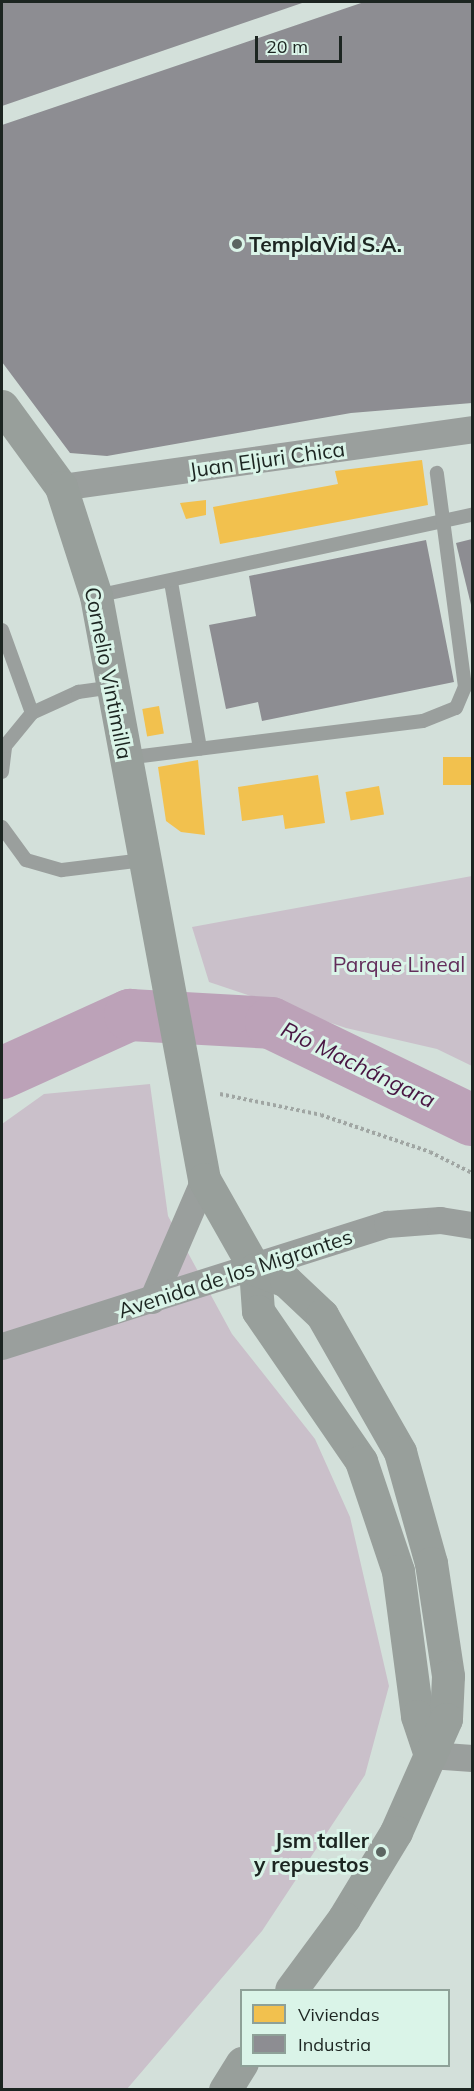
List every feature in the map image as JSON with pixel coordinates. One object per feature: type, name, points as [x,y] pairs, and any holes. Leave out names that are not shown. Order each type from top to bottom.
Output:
[{"type":"main road","name":"Cornelio Vintimilla","points":[[2,406],[61,487],[96,596],[143,860],[202,1164],[255,1269]]},
{"type":"main road","points":[[292,1989],[344,1918],[396,1832],[446,1719],[448,1676],[431,1563],[400,1452],[322,1316],[286,1281],[255,1269],[258,1311],[361,1461],[398,1571],[417,1716],[430,1755]]},
{"type":"main road","points":[[225,2090],[240,2066]]},
{"type":"street","name":"Juan Eljuri Chica","points":[[61,487],[472,429]]},
{"type":"street","points":[[152,1300],[202,1164]]},
{"type":"street","name":"Avenida de los Migrantes","points":[[2,1346],[255,1269],[387,1224],[440,1220],[472,1225]]},
{"type":"street","points":[[430,1755],[472,1758]]},
{"type":"lane","points":[[126,758],[423,721],[456,708],[465,687],[437,474]]},
{"type":"lane","points":[[96,596],[171,582],[472,515]]},
{"type":"lane","points":[[171,582],[200,749]]},
{"type":"lane","points":[[2,630],[6,657],[32,713]]},
{"type":"lane","points":[[2,772],[5,746],[32,713],[78,692],[113,687]]},
{"type":"lane","points":[[2,827],[26,860],[62,870],[143,860]]},
{"type":"path","points":[[211,1087],[216,1093],[321,1115],[430,1152],[472,1173]]},
{"type":"green space","name":"Parque Lineal","points":[[472,876],[472,1066],[437,1049],[346,1028],[209,982],[192,927]]},
{"type":"green space","points":[[150,1084],[168,1216],[232,1334],[315,1439],[350,1517],[389,1686],[365,1775],[262,1931],[127,2089],[2,2089],[2,1124],[44,1094]]},
{"type":"building: Viviendas","points":[[422,460],[428,505],[220,544],[213,507],[338,484],[335,471]]},
{"type":"building: Viviendas","points":[[206,500],[206,515],[186,519],[180,503]]},
{"type":"building: Viviendas","points":[[159,706],[164,734],[147,737],[142,709]]},
{"type":"building: Viviendas","points":[[443,757],[472,757],[472,785],[443,785]]},
{"type":"building: Viviendas","points":[[198,760],[205,835],[181,832],[166,821],[158,767]]},
{"type":"building: Viviendas","points":[[318,775],[325,823],[285,829],[283,815],[242,821],[238,787]]},
{"type":"building: Viviendas","points":[[379,786],[384,815],[351,820],[346,792]]},
{"type":"building: Industria","points":[[2,2],[305,2],[2,106]]},
{"type":"building: Industria","name":"TemplaVid S.A.","points":[[364,2],[472,2],[472,403],[351,413],[107,456],[70,453],[2,362],[2,125]]},
{"type":"building: Industria","points":[[472,539],[472,609],[456,543]]},
{"type":"building: Industria","points":[[426,540],[454,682],[262,721],[258,702],[226,709],[209,625],[256,616],[249,576]]},
{"type":"waterway","name":"Río Machángara","points":[[2,1073],[130,1015],[271,1023],[472,1120]]},
{"type":"place","name":"TemplaVid S.A.","points":[[237,244]]},
{"type":"place","name":"Jsm taller y repuestos","points":[[381,1852]]}]
